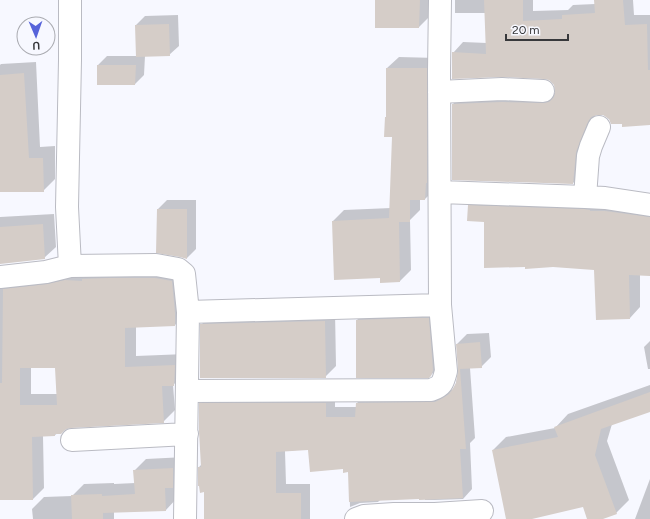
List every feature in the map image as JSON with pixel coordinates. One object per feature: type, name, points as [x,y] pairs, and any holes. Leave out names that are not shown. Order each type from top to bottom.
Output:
[{"type":"street","points":[[70,0],[67,207],[70,266]]},
{"type":"street","points":[[187,392],[431,390],[440,386],[444,380],[446,371],[440,305],[440,0]]},
{"type":"street","points":[[439,92],[502,89],[543,91]]},
{"type":"street","points":[[585,197],[588,156],[599,127]]},
{"type":"street","points":[[440,192],[605,198],[650,205]]},
{"type":"street","points":[[0,277],[46,272],[70,266],[156,265],[178,269],[184,274],[188,312],[185,519]]},
{"type":"street","points":[[188,312],[440,305]]},
{"type":"street","points":[[72,440],[187,434]]},
{"type":"street","points":[[356,519],[364,516],[394,514],[435,514],[482,511]]},
{"type":"building","points":[[375,0],[420,0],[419,28],[375,28]]},
{"type":"building","points":[[484,0],[523,0],[523,21],[562,19],[562,15],[595,13],[594,0],[623,0],[625,25],[647,24],[648,70],[650,70],[650,125],[622,127],[622,124],[611,124],[609,119],[603,115],[591,117],[576,152],[573,184],[452,180],[452,104],[502,102],[543,103],[549,102],[554,97],[555,92],[554,85],[549,80],[544,79],[501,77],[452,79],[452,52],[486,54]]},
{"type":"building","points":[[169,24],[170,56],[136,57],[135,25]]},
{"type":"building","points":[[97,65],[136,65],[135,85],[97,85]]},
{"type":"building","points":[[386,68],[427,68],[427,183],[425,200],[410,200],[410,222],[399,222],[400,282],[380,283],[380,278],[334,280],[332,221],[389,218],[392,137],[384,137],[386,117]]},
{"type":"building","points":[[24,73],[29,158],[43,158],[44,192],[0,192],[0,75]]},
{"type":"building","points":[[468,205],[584,209],[590,211],[605,211],[650,217],[650,276],[629,275],[630,319],[596,320],[594,270],[553,267],[525,269],[525,267],[484,268],[484,222],[467,221]]},
{"type":"building","points":[[157,209],[187,209],[187,259],[156,253]]},
{"type":"building","points":[[43,224],[45,259],[0,264],[0,227]]},
{"type":"building","points":[[155,278],[172,281],[175,326],[125,328],[125,367],[175,365],[174,386],[162,386],[164,423],[71,428],[66,429],[61,434],[55,434],[55,436],[32,437],[33,500],[0,500],[0,383],[2,383],[3,289],[47,284],[65,280],[82,281],[82,279]],"holes":[[[20,368],[55,368],[57,405],[20,405]]]},
{"type":"building","points":[[429,318],[433,370],[431,376],[429,378],[356,378],[356,320]]},
{"type":"building","points":[[325,321],[326,378],[200,378],[200,324]]},
{"type":"building","points":[[480,342],[482,368],[460,369],[466,449],[460,449],[463,498],[349,502],[348,472],[343,473],[343,469],[310,472],[308,450],[276,452],[276,493],[301,493],[301,519],[204,519],[204,492],[200,493],[198,486],[198,467],[201,467],[199,403],[326,403],[326,417],[355,417],[356,403],[435,402],[449,394],[456,383],[458,370],[456,344]]},
{"type":"building","points":[[650,392],[650,412],[601,429],[595,455],[617,514],[603,519],[587,519],[583,507],[532,519],[506,519],[492,450],[558,437],[554,427]]},
{"type":"building","points":[[173,468],[173,488],[165,488],[166,511],[103,513],[103,519],[72,519],[71,495],[102,494],[102,496],[135,494],[133,470]]}]
